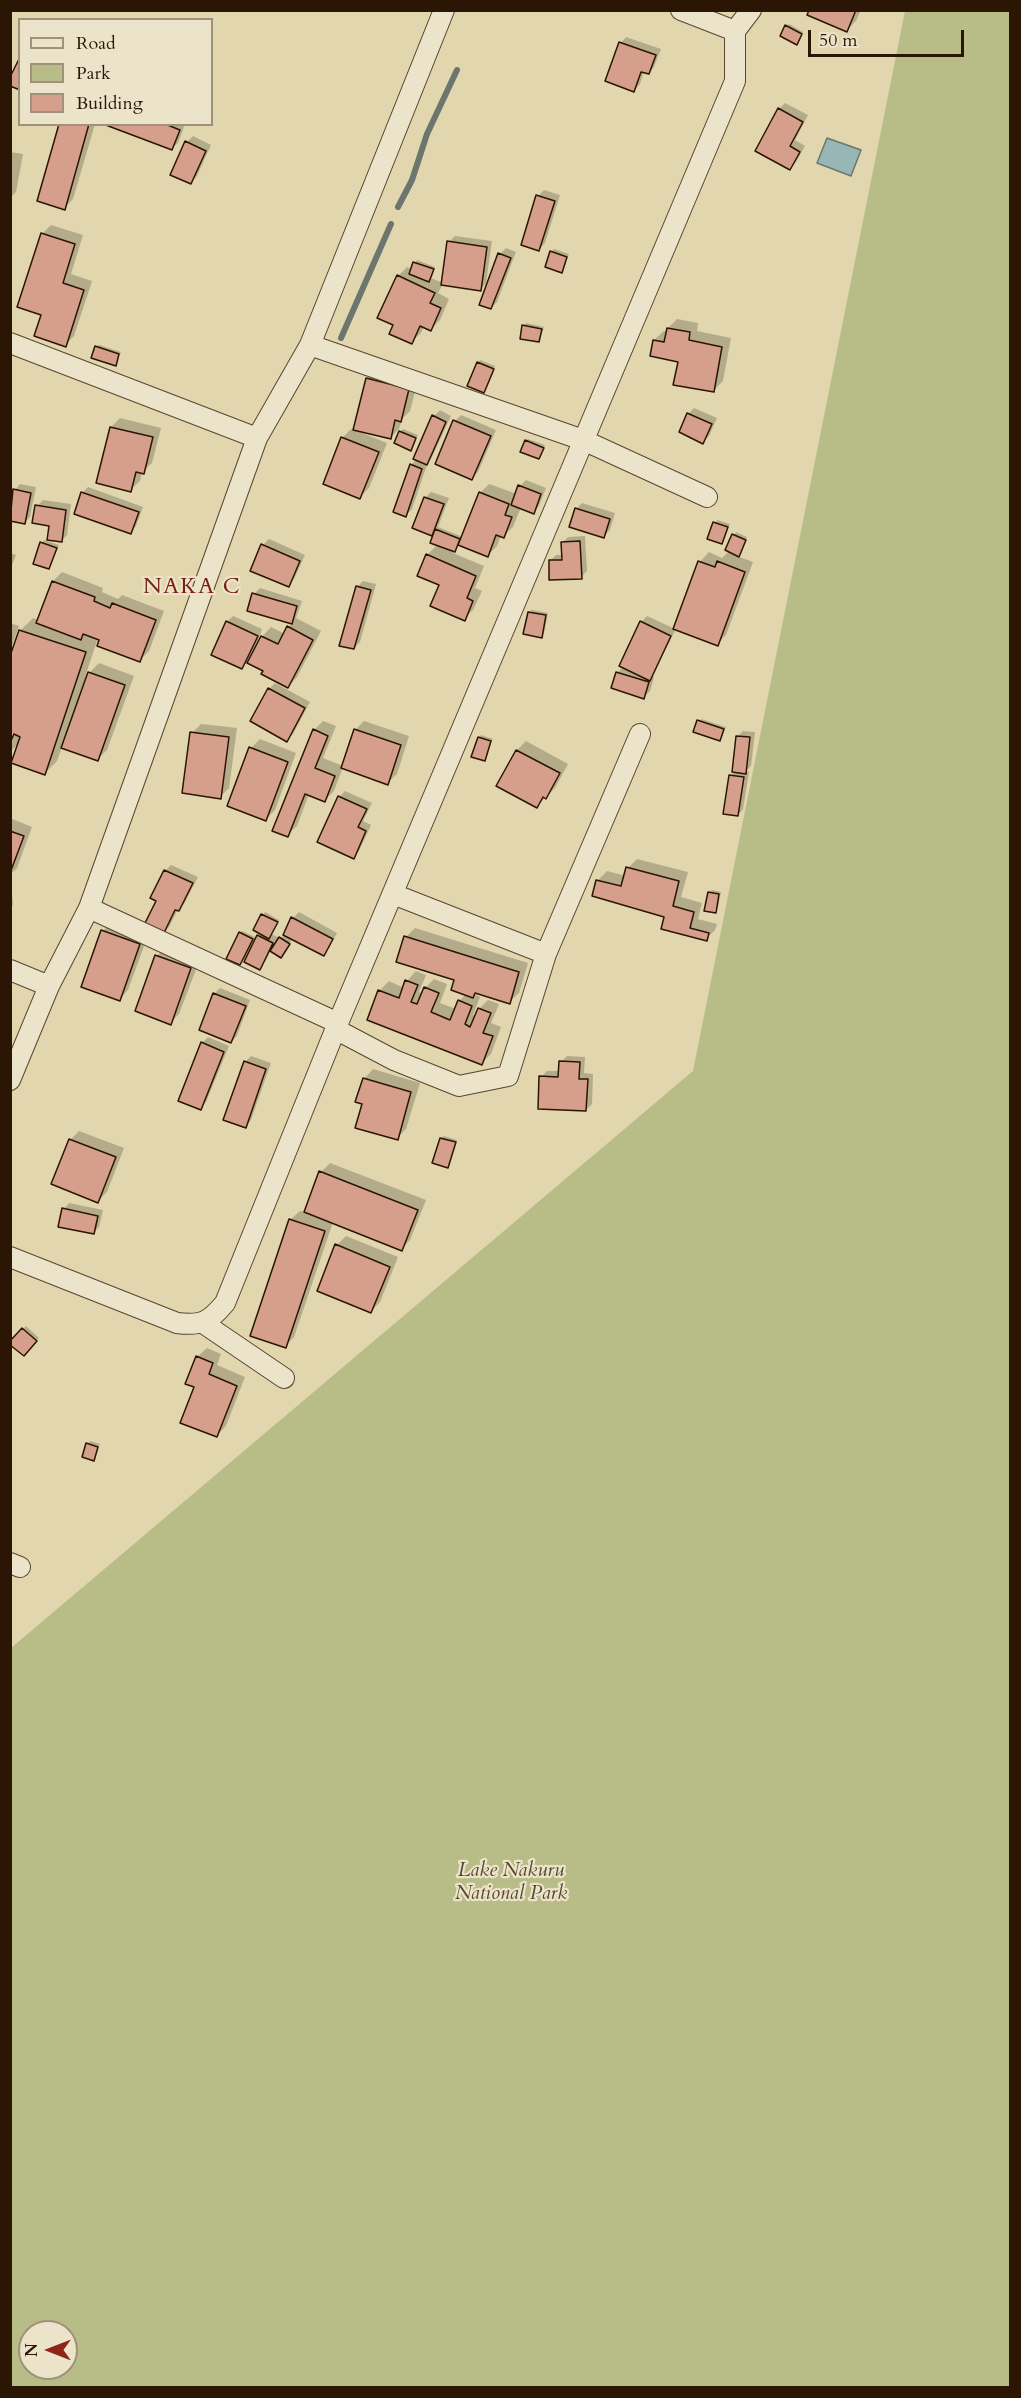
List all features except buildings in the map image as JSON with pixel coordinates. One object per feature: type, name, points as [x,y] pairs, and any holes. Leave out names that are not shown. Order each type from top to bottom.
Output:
[{"type":"street","points":[[10,1080],[49,986],[89,908],[257,438],[310,345],[444,10]]},
{"type":"street","points":[[681,10],[735,31]]},
{"type":"street","points":[[10,1257],[177,1323],[194,1325],[203,1323],[214,1316],[225,1303],[337,1027],[735,81],[735,31],[752,10]]},
{"type":"street","points":[[10,343],[257,438]]},
{"type":"street","points":[[310,345],[583,440],[707,497]]},
{"type":"street","points":[[89,908],[337,1027],[394,1060],[459,1086],[508,1076],[546,954],[640,734]]},
{"type":"street","points":[[393,894],[546,954]]},
{"type":"street","points":[[10,970],[49,986]]},
{"type":"street","points":[[203,1323],[284,1378]]},
{"type":"green space","name":"Lake Nakuru National Park","points":[[905,11],[1010,11],[1010,2387],[11,2387],[11,1648],[693,1071]]},
{"type":"water","points":[[827,138],[861,150],[851,176],[817,163]]},
{"type":"waterway","points":[[398,207],[412,180],[427,134],[457,70]]},
{"type":"waterway","points":[[341,338],[391,224]]},
{"type":"district","name":"NAKA C","points":[[192,588]]}]
